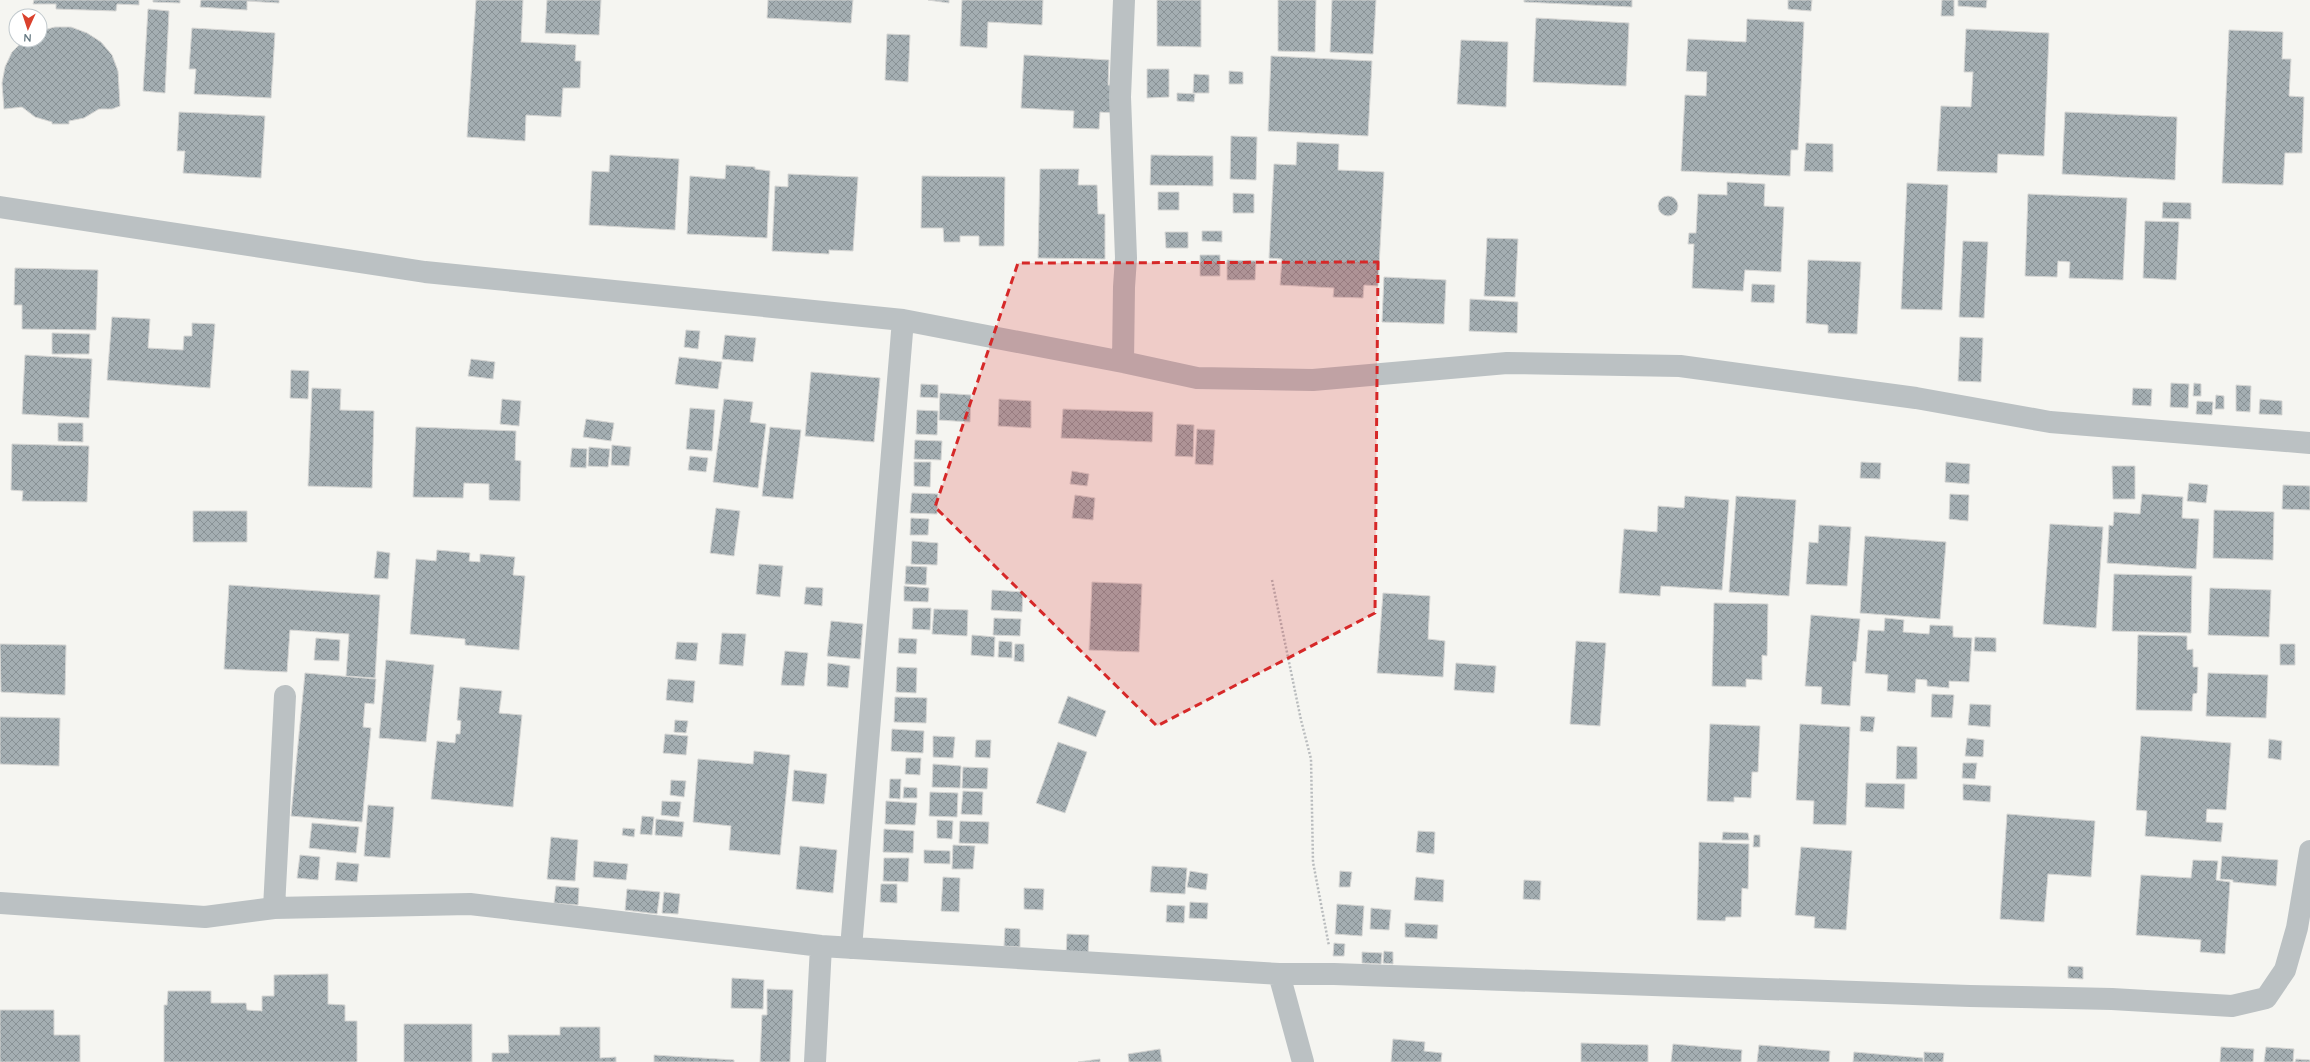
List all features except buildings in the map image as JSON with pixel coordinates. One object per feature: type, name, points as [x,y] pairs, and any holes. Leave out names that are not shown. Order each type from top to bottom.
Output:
[{"type":"street","points":[[1123,362],[1126,258],[1120,97],[1124,0]]},
{"type":"street","points":[[0,207],[425,272],[903,320],[1123,362],[1197,378],[1313,380],[1507,363],[1680,366],[1916,398],[2050,422],[2310,443]]},
{"type":"street","points":[[851,948],[903,320]]},
{"type":"street","points":[[274,908],[285,696]]},
{"type":"street","points":[[0,903],[205,917],[274,908],[470,904],[821,946],[1279,974],[1334,974],[1970,996],[2112,999],[2232,1006],[2266,998],[2285,970],[2297,928],[2310,851]]},
{"type":"street","points":[[815,1062],[821,946]]},
{"type":"street","points":[[1279,974],[1304,1062]]},
{"type":"path","points":[[1272,580],[1301,720],[1311,759],[1313,862],[1334,974]]},
{"type":"highlighted area","points":[[1378,262],[1375,613],[1157,726],[935,507],[1018,263]]}]
